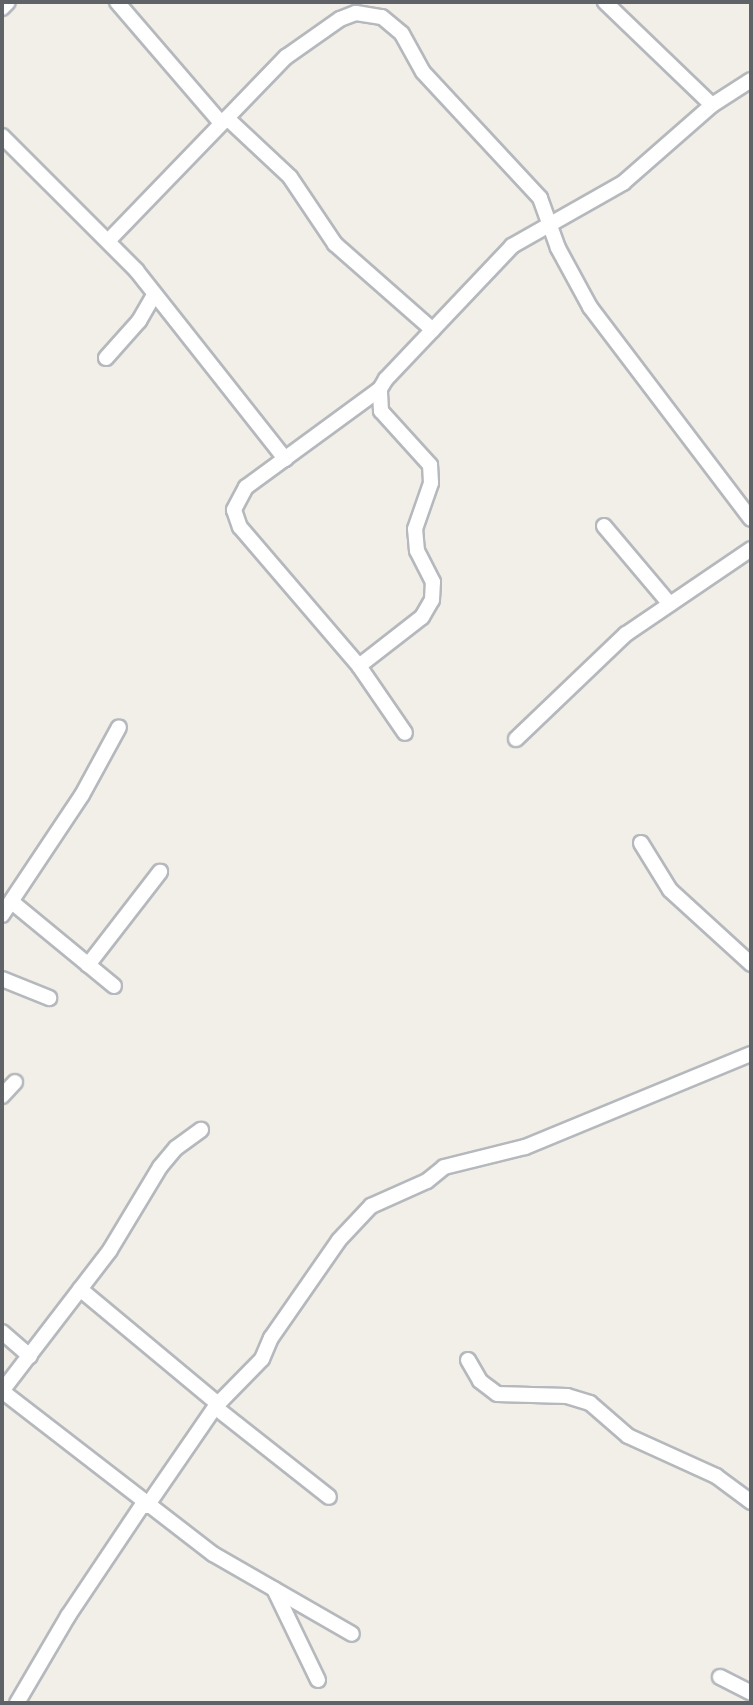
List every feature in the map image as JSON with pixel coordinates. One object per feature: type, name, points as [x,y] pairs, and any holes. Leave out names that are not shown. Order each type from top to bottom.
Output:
[{"type":"street","points":[[2,8],[8,2]]},
{"type":"street","points":[[117,2],[224,121],[290,177],[335,244],[433,330]]},
{"type":"street","points":[[362,2],[372,14],[402,34],[423,72],[540,198],[569,272],[615,345],[751,519]]},
{"type":"street","points":[[605,2],[712,105]]},
{"type":"street","points":[[109,240],[286,57],[326,26],[356,13],[372,14]]},
{"type":"street","points":[[405,733],[359,666],[234,516],[234,505],[246,487],[380,389],[397,365],[512,246],[552,226],[623,183],[712,105],[751,80]]},
{"type":"street","points":[[2,136],[109,240],[285,458]]},
{"type":"street","points":[[106,358],[139,321],[154,295]]},
{"type":"street","points":[[359,666],[422,617],[432,600],[433,582],[417,551],[415,529],[430,483],[430,465],[381,411],[380,389]]},
{"type":"street","points":[[604,526],[670,604]]},
{"type":"street","points":[[516,739],[601,655],[751,549]]},
{"type":"street","points":[[2,915],[82,795],[119,727]]},
{"type":"street","points":[[641,843],[670,890],[751,964]]},
{"type":"street","points":[[88,965],[160,872]]},
{"type":"street","points":[[12,902],[114,986]]},
{"type":"street","points":[[2,979],[49,998]]},
{"type":"street","points":[[17,1703],[68,1616],[145,1505],[217,1405],[262,1359],[339,1240],[371,1206],[427,1181],[444,1167],[525,1147],[751,1055]]},
{"type":"street","points":[[2,1096],[15,1082]]},
{"type":"street","points":[[201,1130],[176,1148],[160,1167],[110,1250],[2,1391],[145,1505],[213,1554],[352,1634]]},
{"type":"street","points":[[80,1289],[329,1497]]},
{"type":"street","points":[[2,1332],[30,1356]]},
{"type":"street","points":[[468,1360],[480,1381],[497,1394],[567,1396],[590,1403],[628,1436],[716,1476],[751,1502]]},
{"type":"street","points":[[273,1588],[318,1680]]},
{"type":"street","points":[[720,1677],[751,1693]]}]
